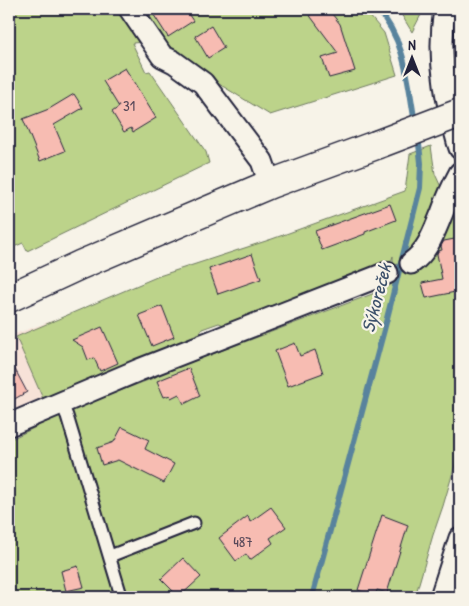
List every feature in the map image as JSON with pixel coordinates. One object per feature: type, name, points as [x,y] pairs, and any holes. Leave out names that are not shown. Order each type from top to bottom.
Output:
[{"type":"main road","points":[[9,298],[80,265],[270,184],[460,113]]},
{"type":"street","points":[[130,9],[162,56],[174,62],[203,83],[262,161],[270,184]]},
{"type":"street","points":[[445,9],[442,53],[445,84],[460,148]]},
{"type":"street","points":[[411,263],[417,259],[427,246],[460,173]]},
{"type":"street","points":[[9,425],[139,370],[387,273]]},
{"type":"street","points":[[441,597],[460,538]]},
{"type":"lane","points":[[61,402],[67,416],[120,592]]},
{"type":"lane","points":[[110,556],[194,523]]},
{"type":"shaded area","points":[[57,319],[17,337],[44,401],[9,420],[9,336]]},
{"type":"green space","points":[[15,9],[121,9],[145,42],[132,43],[146,72],[150,71],[206,152],[209,163],[27,251],[23,243],[9,249],[9,11]]},
{"type":"green space","points":[[136,9],[364,9],[384,33],[397,75],[270,115],[160,46]]},
{"type":"green space","points":[[398,9],[424,9],[412,32]]},
{"type":"green space","points":[[431,146],[435,174],[441,187],[425,238],[410,260],[393,266],[393,256],[391,262],[377,269],[226,326],[219,323],[202,329],[198,337],[44,401],[16,337],[159,276],[272,239],[405,191],[410,154]]},
{"type":"green space","points":[[460,200],[460,448],[415,597],[9,597],[9,440],[73,409],[156,377],[159,374],[383,290],[386,278],[411,267],[438,240]]},
{"type":"building","points":[[150,9],[185,9],[193,21],[168,37]]},
{"type":"building","points":[[305,9],[328,9],[340,24],[355,71],[329,78],[322,58],[338,53]]},
{"type":"building","points":[[211,26],[224,48],[208,58],[195,36]]},
{"type":"building","points":[[125,68],[156,118],[133,132],[131,128],[124,132],[112,112],[119,107],[103,81]]},
{"type":"building","points":[[74,94],[83,108],[54,125],[65,151],[40,161],[23,119],[49,109]]},
{"type":"building","points":[[390,204],[396,220],[322,250],[315,231]]},
{"type":"building","points":[[460,238],[460,291],[426,298],[422,283],[442,279],[438,251],[442,250],[441,246],[444,241]]},
{"type":"building","points":[[252,254],[261,279],[218,294],[209,269]]},
{"type":"building","points":[[162,306],[174,337],[152,346],[139,315]]},
{"type":"building","points":[[102,327],[118,363],[100,371],[94,358],[88,360],[83,347],[72,340]]},
{"type":"building","points":[[295,343],[300,356],[315,350],[323,373],[288,386],[275,351]]},
{"type":"building","points":[[9,358],[27,392],[9,402]]},
{"type":"building","points":[[189,368],[200,396],[184,404],[179,394],[171,398],[170,395],[164,397],[157,381]]},
{"type":"building","points":[[122,427],[149,440],[145,449],[174,464],[164,483],[118,460],[102,465],[97,448],[114,442]]},
{"type":"building","points":[[271,507],[286,527],[270,538],[273,543],[250,560],[246,554],[236,561],[219,538],[248,516],[250,522]]},
{"type":"building","points":[[382,515],[408,525],[387,593],[377,590],[375,596],[358,590]]},
{"type":"building","points":[[183,558],[201,577],[179,597],[161,579]]},
{"type":"building","points":[[78,566],[84,587],[66,591],[61,571]]},
{"type":"waterway","name":"Sýkoreček","points":[[377,9],[387,21],[400,48],[408,78],[415,123]]},
{"type":"waterway","name":"Sýkoreček","points":[[312,597],[420,188],[421,163],[418,135]]}]
